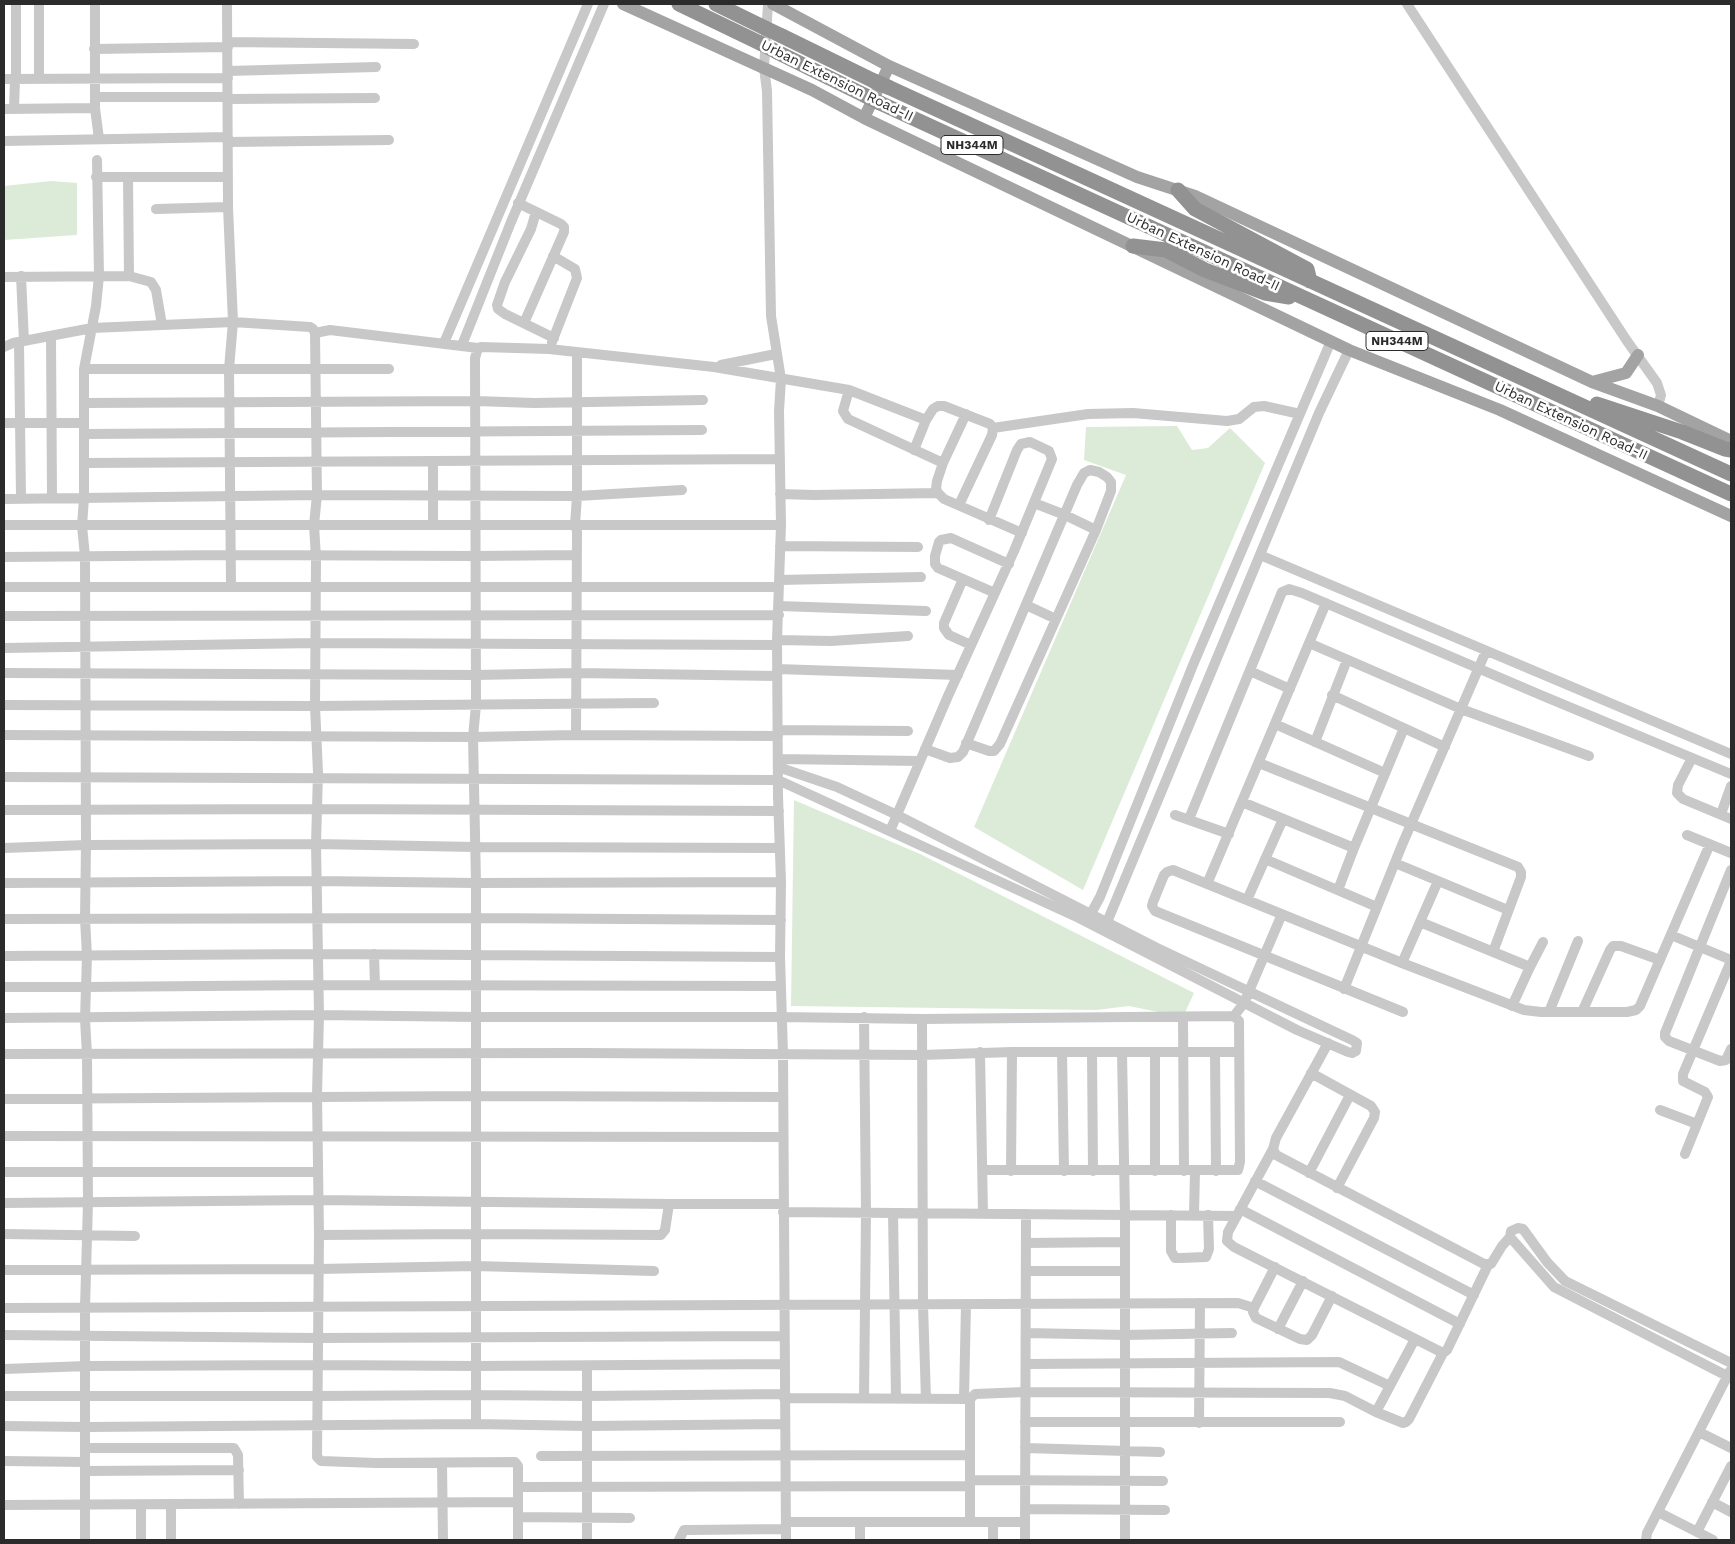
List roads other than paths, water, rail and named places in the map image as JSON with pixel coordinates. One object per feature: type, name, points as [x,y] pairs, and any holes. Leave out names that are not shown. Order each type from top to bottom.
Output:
[{"type":"highway","name":"Urban Extension Road-II","points":[[679,4],[873,99],[1731,494]]},
{"type":"highway","name":"Urban Extension Road-II","points":[[716,4],[881,84],[1731,474]]},
{"type":"highway","points":[[1178,190],[1195,209],[1307,269],[1310,281]]},
{"type":"highway","points":[[1133,246],[1166,250],[1205,270],[1265,294],[1305,299]]},
{"type":"highway","points":[[1575,403],[1599,404],[1682,432],[1725,450],[1731,450]]},
{"type":"main road","points":[[623,4],[812,90],[864,118],[1349,350],[1500,410],[1731,516]]},
{"type":"main road","points":[[774,4],[889,66],[1137,176],[1196,196],[1592,382],[1658,406],[1731,441]]},
{"type":"main road","points":[[864,118],[889,66]]},
{"type":"main road","points":[[1592,382],[1626,373],[1638,355]]},
{"type":"street","points":[[16,4],[16,79],[9,109],[95,108]]},
{"type":"street","points":[[39,4],[39,78]]},
{"type":"street","points":[[96,4],[94,49],[95,108],[99,140]]},
{"type":"street","points":[[227,4],[228,207],[233,322],[230,369],[231,586]]},
{"type":"street","points":[[444,343],[588,4]]},
{"type":"street","points":[[462,345],[518,203],[604,4]]},
{"type":"street","points":[[768,4],[764,68],[768,110],[771,316],[781,379],[779,411],[781,525],[777,672],[781,882],[780,986],[783,1097],[786,1540]]},
{"type":"street","points":[[1407,4],[1657,383],[1661,395],[1658,406]]},
{"type":"street","points":[[94,49],[228,45],[414,44]]},
{"type":"street","points":[[4,79],[228,75],[376,67]]},
{"type":"street","points":[[95,97],[375,98]]},
{"type":"street","points":[[4,141],[389,140]]},
{"type":"street","points":[[85,1540],[85,1308],[88,1172],[85,1018],[85,556],[82,526],[84,498],[84,369],[96,306],[99,276],[97,160]]},
{"type":"street","points":[[96,176],[228,177]]},
{"type":"street","points":[[128,177],[129,276]]},
{"type":"street","points":[[518,203],[564,226],[564,232],[524,324]]},
{"type":"street","points":[[156,209],[228,207]]},
{"type":"street","points":[[536,212],[531,229],[505,282],[497,305],[498,310],[554,338]]},
{"type":"street","points":[[549,349],[577,278],[575,269],[553,256]]},
{"type":"street","points":[[4,276],[129,276],[151,282],[156,290],[162,325]]},
{"type":"street","points":[[20,276],[22,341],[21,498]]},
{"type":"street","points":[[4,347],[11,343],[92,328],[233,322],[310,327],[315,333],[317,432],[317,494],[314,525],[316,555],[315,706],[318,779],[316,844],[319,1015],[317,1097],[317,1456],[321,1461],[515,1462],[518,1466],[518,1540]]},
{"type":"street","points":[[315,333],[330,330],[478,348],[549,349],[714,366],[849,390],[926,420]]},
{"type":"street","points":[[51,336],[52,498]]},
{"type":"street","points":[[1089,918],[1135,812],[1193,665],[1331,341]]},
{"type":"street","points":[[476,1424],[476,883],[473,737],[476,705],[476,358],[478,348]]},
{"type":"street","points":[[1105,927],[1319,413],[1349,350]]},
{"type":"street","points":[[576,735],[577,531],[575,525],[577,496],[577,352]]},
{"type":"street","points":[[714,366],[776,354]]},
{"type":"street","points":[[84,369],[389,369]]},
{"type":"street","points":[[849,390],[843,411],[848,419],[943,463]]},
{"type":"street","points":[[84,403],[703,400]]},
{"type":"street","points":[[914,450],[926,420],[933,409],[938,406],[944,406],[990,424],[993,428],[992,435],[959,505]]},
{"type":"street","points":[[993,428],[1088,414],[1133,413],[1227,421],[1239,419],[1254,407],[1264,406],[1300,414]]},
{"type":"street","points":[[966,414],[943,463],[936,489],[944,499],[1022,533]]},
{"type":"street","points":[[4,423],[84,423]]},
{"type":"street","points":[[84,434],[702,430]]},
{"type":"street","points":[[890,831],[1022,533],[1052,458],[1049,452],[1030,442],[1021,444],[989,520]]},
{"type":"street","points":[[84,463],[780,459]]},
{"type":"street","points":[[433,462],[433,525]]},
{"type":"street","points":[[925,749],[950,758],[958,757],[962,752],[1077,485],[1084,473],[1090,470],[1099,472],[1111,482],[1111,491],[1096,530],[1000,744],[994,751],[990,751],[966,743]]},
{"type":"street","points":[[4,499],[317,494],[577,496],[682,490]]},
{"type":"street","points":[[780,494],[938,493]]},
{"type":"street","points":[[1034,503],[1096,530]]},
{"type":"street","points":[[4,525],[781,525]]},
{"type":"street","points":[[995,593],[942,570],[935,564],[936,548],[941,540],[951,538],[1008,564]]},
{"type":"street","points":[[780,546],[918,547]]},
{"type":"street","points":[[4,557],[577,555]]},
{"type":"street","points":[[1260,555],[1731,754]]},
{"type":"street","points":[[4,587],[577,586],[779,583],[921,577]]},
{"type":"street","points":[[963,579],[944,623],[944,628],[949,635],[971,645]]},
{"type":"street","points":[[1189,819],[1282,592],[1286,590],[1294,590],[1326,603],[1731,774]]},
{"type":"street","points":[[1207,884],[1326,603]]},
{"type":"street","points":[[1026,605],[1056,619]]},
{"type":"street","points":[[4,616],[926,611]]},
{"type":"street","points":[[4,648],[316,644],[777,642],[908,636]]},
{"type":"street","points":[[1309,644],[1461,709],[1589,756]]},
{"type":"street","points":[[1344,989],[1395,863],[1486,651]]},
{"type":"street","points":[[1315,742],[1347,660]]},
{"type":"street","points":[[1250,671],[1290,689]]},
{"type":"street","points":[[4,674],[476,675],[777,672],[958,675]]},
{"type":"street","points":[[1332,695],[1445,747]]},
{"type":"street","points":[[4,705],[315,706],[654,703]]},
{"type":"street","points":[[1632,733],[1638,716]]},
{"type":"street","points":[[1275,724],[1385,773]]},
{"type":"street","points":[[1338,890],[1404,728]]},
{"type":"street","points":[[4,736],[473,737],[908,731]]},
{"type":"street","points":[[1692,758],[1678,785],[1677,793],[1684,800],[1731,819]]},
{"type":"street","points":[[778,763],[920,762]]},
{"type":"street","points":[[778,763],[897,814],[1244,1003],[1297,1030],[1352,1053],[1356,1051],[1357,1043],[1352,1040],[1157,948],[1105,927]]},
{"type":"street","points":[[1259,763],[1518,867],[1521,877],[1492,952]]},
{"type":"street","points":[[4,777],[778,780],[1089,918]]},
{"type":"street","points":[[1721,814],[1731,786]]},
{"type":"street","points":[[1242,802],[1354,848]]},
{"type":"street","points":[[4,810],[473,809],[779,811]]},
{"type":"street","points":[[1175,814],[1229,834]]},
{"type":"street","points":[[1247,900],[1283,819]]},
{"type":"street","points":[[1687,835],[1731,852]]},
{"type":"street","points":[[4,848],[86,845],[316,844],[475,847],[780,848]]},
{"type":"street","points":[[1403,1012],[1153,909],[1153,902],[1164,875],[1169,870],[1173,870],[1361,947],[1524,1010],[1548,1012],[1627,1012],[1636,1010],[1640,1006],[1710,844]]},
{"type":"street","points":[[1265,860],[1377,906]]},
{"type":"street","points":[[1395,863],[1508,910]]},
{"type":"street","points":[[1731,870],[1665,1033],[1667,1039],[1724,1062],[1731,1049]]},
{"type":"street","points":[[4,883],[317,881],[476,883],[781,882]]},
{"type":"street","points":[[1402,963],[1438,881]]},
{"type":"street","points":[[1234,1016],[1244,1003],[1282,914]]},
{"type":"street","points":[[4,919],[476,918],[781,920]]},
{"type":"street","points":[[1420,922],[1530,967]]},
{"type":"street","points":[[1671,935],[1731,960],[1683,1074],[1683,1081],[1705,1092],[1708,1098],[1685,1154]]},
{"type":"street","points":[[1548,1012],[1578,941]]},
{"type":"street","points":[[1512,1006],[1543,942]]},
{"type":"street","points":[[1582,1012],[1613,946],[1621,946],[1660,960]]},
{"type":"street","points":[[374,954],[375,985]]},
{"type":"street","points":[[4,956],[476,954],[780,957]]},
{"type":"street","points":[[4,987],[318,985],[780,986]]},
{"type":"street","points":[[4,1018],[319,1015],[864,1017],[922,1019],[1234,1016],[1239,1021],[1240,1167],[1235,1171],[983,1170]]},
{"type":"street","points":[[864,1017],[866,1213],[864,1398]]},
{"type":"street","points":[[1183,1017],[1189,1171],[1194,1215]]},
{"type":"street","points":[[922,1019],[923,1305],[926,1399]]},
{"type":"street","points":[[1328,1043],[1238,1212],[1228,1232],[1227,1241],[1234,1247],[1443,1353]]},
{"type":"street","points":[[4,1054],[476,1053],[922,1055],[980,1052],[1239,1052]]},
{"type":"street","points":[[980,1052],[983,1214]]},
{"type":"street","points":[[1011,1170],[1012,1052]]},
{"type":"street","points":[[1062,1052],[1064,1171]]},
{"type":"street","points":[[1092,1052],[1093,1171]]},
{"type":"street","points":[[1122,1052],[1125,1215],[1126,1540]]},
{"type":"street","points":[[1155,1052],[1155,1171]]},
{"type":"street","points":[[1215,1052],[1216,1171]]},
{"type":"street","points":[[1311,1074],[1371,1106],[1375,1112],[1375,1116],[1337,1188]]},
{"type":"street","points":[[1309,1173],[1350,1095]]},
{"type":"street","points":[[4,1099],[476,1096],[783,1097]]},
{"type":"street","points":[[1660,1110],[1697,1124]]},
{"type":"street","points":[[4,1136],[783,1137]]},
{"type":"street","points":[[1273,1149],[1278,1158],[1488,1265]]},
{"type":"street","points":[[4,1172],[318,1172]]},
{"type":"street","points":[[1255,1181],[1474,1295]]},
{"type":"street","points":[[4,1203],[318,1200],[669,1204],[866,1213],[1208,1215],[1238,1212],[1460,1324]]},
{"type":"street","points":[[318,1235],[661,1235],[666,1230],[669,1204]]},
{"type":"street","points":[[893,1213],[896,1398]]},
{"type":"street","points":[[1025,1540],[1026,1214]]},
{"type":"street","points":[[1171,1215],[1171,1251],[1175,1258],[1206,1257],[1209,1249],[1208,1215]]},
{"type":"street","points":[[4,1396],[476,1395],[784,1396],[967,1399],[975,1394],[1025,1392],[1338,1394],[1399,1422],[1406,1422],[1443,1353],[1447,1350],[1488,1265],[1493,1262],[1502,1246],[1510,1237],[1511,1231],[1520,1228],[1525,1232],[1546,1262],[1564,1281],[1731,1363]]},
{"type":"street","points":[[4,1234],[135,1236]]},
{"type":"street","points":[[1510,1237],[1550,1284],[1559,1290],[1730,1374],[1658,1512],[1646,1540]]},
{"type":"street","points":[[1026,1243],[1125,1242]]},
{"type":"street","points":[[4,1270],[86,1271],[476,1266],[654,1271]]},
{"type":"street","points":[[1275,1267],[1254,1308],[1253,1312],[1256,1318],[1300,1339],[1307,1340],[1312,1335],[1332,1296]]},
{"type":"street","points":[[1026,1271],[1125,1271]]},
{"type":"street","points":[[1278,1329],[1303,1281]]},
{"type":"street","points":[[4,1308],[1238,1303],[1254,1308]]},
{"type":"street","points":[[966,1304],[970,1522]]},
{"type":"street","points":[[1200,1304],[1200,1423]]},
{"type":"street","points":[[1026,1333],[1125,1335],[1232,1333]]},
{"type":"street","points":[[4,1335],[317,1338],[784,1336]]},
{"type":"street","points":[[1376,1412],[1415,1339]]},
{"type":"street","points":[[1026,1364],[1339,1362],[1390,1386]]},
{"type":"street","points":[[4,1369],[86,1366],[784,1364]]},
{"type":"street","points":[[587,1366],[587,1540]]},
{"type":"street","points":[[1025,1422],[1340,1422]]},
{"type":"street","points":[[4,1426],[785,1424]]},
{"type":"street","points":[[1699,1432],[1731,1448]]},
{"type":"street","points":[[85,1448],[230,1447],[237,1451],[238,1455],[239,1504]]},
{"type":"street","points":[[1025,1448],[1160,1452]]},
{"type":"street","points":[[540,1456],[970,1455]]},
{"type":"street","points":[[4,1462],[239,1470]]},
{"type":"street","points":[[442,1463],[443,1540]]},
{"type":"street","points":[[1697,1532],[1731,1466]]},
{"type":"street","points":[[518,1486],[785,1486],[970,1483],[1025,1480],[1163,1481]]},
{"type":"street","points":[[4,1505],[518,1502]]},
{"type":"street","points":[[1712,1502],[1731,1512]]},
{"type":"street","points":[[141,1505],[141,1540]]},
{"type":"street","points":[[171,1505],[171,1540]]},
{"type":"street","points":[[1025,1509],[1165,1510]]},
{"type":"street","points":[[1658,1512],[1713,1540]]},
{"type":"street","points":[[518,1517],[630,1518]]},
{"type":"street","points":[[679,1540],[682,1533],[688,1530],[860,1522],[1025,1522]]},
{"type":"street","points":[[860,1522],[860,1540]]},
{"type":"street","points":[[993,1522],[993,1540]]}]
